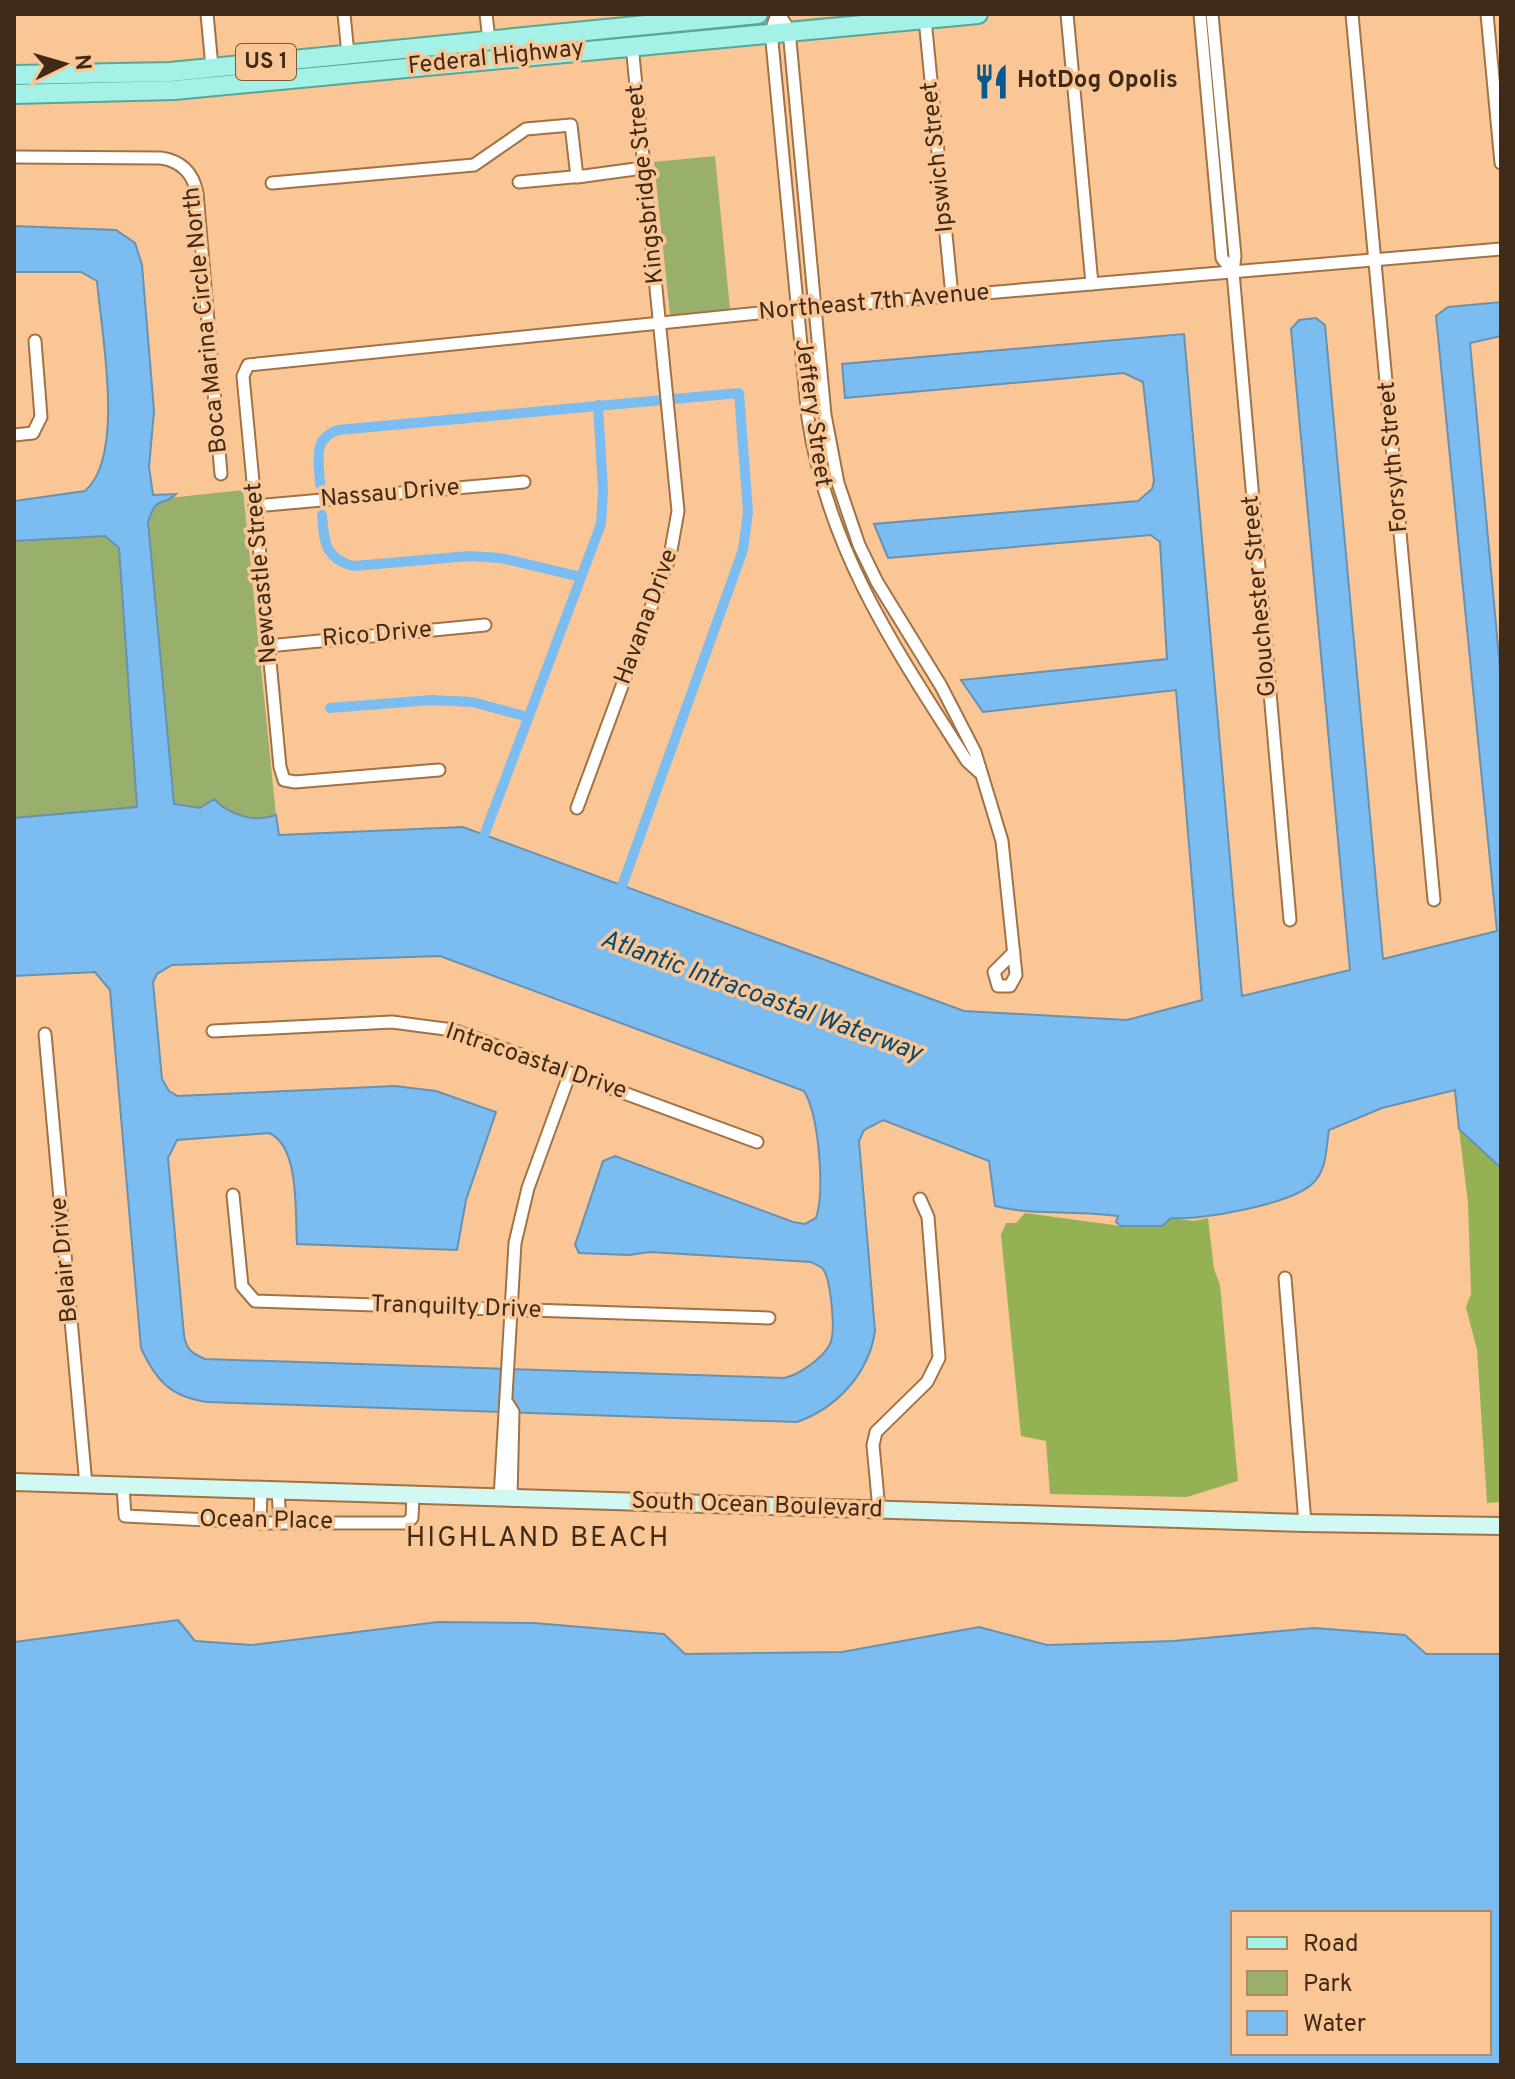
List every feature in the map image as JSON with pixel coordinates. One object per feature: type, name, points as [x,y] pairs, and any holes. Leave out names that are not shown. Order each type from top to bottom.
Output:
[{"type":"main road","name":"Federal Highway","points":[[14,75],[212,77],[455,62],[529,36],[758,14]]},
{"type":"main road","name":"Federal Highway","points":[[14,94],[174,90],[251,64],[348,54],[488,50],[630,28],[925,19],[978,14]]},
{"type":"main road","name":"South Ocean Boulevard","points":[[14,1482],[1305,1523],[1501,1526]]},
{"type":"street","points":[[207,14],[212,77]]},
{"type":"street","points":[[344,14],[348,54]]},
{"type":"street","points":[[486,14],[488,50]]},
{"type":"street","points":[[1067,14],[1092,284]]},
{"type":"street","name":"Glouchester Street","points":[[1200,14],[1214,96]]},
{"type":"street","name":"Glouchester Street","points":[[1212,14],[1222,258],[1233,272],[1290,920]]},
{"type":"street","name":"Forsyth Street","points":[[1352,14],[1434,900]]},
{"type":"street","points":[[1487,14],[1501,163]]},
{"type":"street","name":"Ipswich Street","points":[[925,19],[952,296]]},
{"type":"street","name":"Jeffery Street","points":[[779,22],[795,104],[833,462],[868,563],[890,607],[958,717],[975,752],[979,772],[995,809],[1002,841],[1014,952]]},
{"type":"street","name":"Jeffery Street","points":[[779,22],[778,105],[808,418],[816,466],[838,537],[861,588],[967,761],[979,772]]},
{"type":"street","name":"Kingsbridge Street","points":[[630,28],[661,323]]},
{"type":"street","points":[[778,105],[795,104]]},
{"type":"street","points":[[272,183],[474,165],[526,129],[571,125],[577,177]]},
{"type":"street","name":"Boca Marina Circle North","points":[[14,157],[161,158],[185,169],[197,193],[221,474]]},
{"type":"street","points":[[519,182],[643,168]]},
{"type":"street","name":"Northeast 7th Avenue","points":[[248,365],[815,307],[1501,249]]},
{"type":"street","name":"Havana Drive","points":[[577,808],[673,547],[678,511],[661,323]]},
{"type":"street","points":[[14,435],[33,433],[41,417],[35,341]]},
{"type":"street","name":"Newcastle Street","points":[[248,365],[243,376],[280,767],[284,780],[295,782],[439,770]]},
{"type":"street","points":[[816,466],[833,462]]},
{"type":"street","name":"Nassau Drive","points":[[255,506],[524,482]]},
{"type":"street","name":"Rico Drive","points":[[268,646],[485,625]]},
{"type":"street","name":"Intracoastal Drive","points":[[213,1031],[392,1022],[427,1025],[470,1035],[757,1142]]},
{"type":"street","name":"Belair Drive","points":[[45,1034],[86,1485]]},
{"type":"street","points":[[506,1498],[510,1310],[520,1215],[570,1073]]},
{"type":"street","name":"Tranquilty Drive","points":[[233,1195],[242,1286],[255,1301],[769,1318]]},
{"type":"street","points":[[879,1510],[873,1445],[876,1432],[927,1382],[939,1358],[928,1217],[920,1199]]},
{"type":"street","points":[[1285,1278],[1305,1523]]},
{"type":"street","name":"Ocean Place","points":[[123,1486],[125,1516],[260,1523],[406,1523],[412,1518],[413,1495]]},
{"type":"street","points":[[260,1523],[261,1490]]},
{"type":"street","points":[[278,1491],[280,1523]]},
{"type":"green space","points":[[715,156],[730,309],[670,315],[654,162]]},
{"type":"green space","points":[[243,490],[276,815],[266,819],[173,804],[148,521],[152,507],[160,499]]},
{"type":"green space","points":[[105,536],[119,547],[137,807],[14,818],[14,541]]},
{"type":"green space","points":[[1459,1129],[1501,1168],[1501,1502],[1487,1503],[1477,1350],[1466,1307],[1471,1294],[1468,1203]]},
{"type":"green space","points":[[1025,1213],[1121,1226],[1162,1226],[1171,1218],[1194,1221],[1208,1218],[1214,1269],[1220,1285],[1238,1481],[1187,1497],[1050,1494],[1046,1441],[1021,1436],[1001,1235],[1006,1223],[1016,1223]]},
{"type":"water","name":"Atlantic Intracoastal Waterway","points":[[14,226],[116,230],[135,243],[142,265],[154,411],[149,467],[153,495],[176,494],[154,507],[148,522],[174,804],[200,808],[214,799],[243,816],[260,818],[276,815],[279,835],[463,827],[964,1011],[1127,1020],[1202,1000],[1176,690],[983,712],[961,680],[1167,659],[1160,542],[1151,535],[888,558],[874,524],[1138,501],[1152,489],[1154,481],[1143,382],[1124,373],[845,398],[842,364],[1184,334],[1242,996],[1350,970],[1291,329],[1299,320],[1316,318],[1325,325],[1383,959],[1497,931],[1436,316],[1448,307],[1501,302],[1501,336],[1470,343],[1501,679],[1501,1168],[1459,1129],[1455,1090],[1382,1108],[1329,1130],[1318,1178],[1302,1191],[1286,1198],[1223,1214],[1171,1218],[1162,1226],[1121,1226],[1116,1222],[1118,1216],[1025,1211],[995,1206],[989,1161],[883,1120],[864,1130],[859,1141],[875,1331],[872,1346],[849,1387],[825,1408],[797,1422],[207,1402],[174,1391],[159,1378],[141,1348],[110,990],[95,972],[14,976],[14,818],[137,807],[119,548],[105,536],[14,541],[14,501],[85,491],[97,474],[105,450],[108,392],[97,281],[81,272],[14,272]],"holes":[[[440,956],[804,1091],[813,1117],[819,1153],[820,1190],[816,1218],[805,1224],[793,1222],[615,1156],[603,1161],[575,1245],[579,1253],[629,1255],[650,1252],[811,1262],[819,1266],[825,1273],[830,1293],[832,1338],[827,1349],[816,1360],[790,1376],[205,1359],[186,1344],[168,1158],[177,1140],[269,1133],[279,1140],[286,1151],[294,1182],[297,1244],[457,1250],[466,1200],[496,1112],[436,1091],[395,1086],[178,1096],[169,1091],[162,1079],[153,982],[157,974],[172,965]]]},
{"type":"water","points":[[178,1620],[195,1641],[252,1645],[438,1622],[534,1623],[664,1634],[685,1654],[842,1652],[979,1627],[1047,1645],[1173,1641],[1314,1628],[1405,1635],[1426,1654],[1501,1654],[1501,2065],[14,2065],[14,1642]]},
{"type":"waterway","points":[[320,484],[319,451],[324,439],[338,430],[739,393],[748,512],[743,550],[618,897]]},
{"type":"waterway","points":[[479,849],[601,524],[603,490],[598,405]]},
{"type":"waterway","points":[[322,515],[328,548],[337,559],[354,566],[469,556],[501,558],[581,577]]},
{"type":"waterway","points":[[330,708],[431,700],[472,702],[528,717]]},
{"type":"place","name":"HotDog Opolis","points":[[991,81]]},
{"type":"district","name":"HIGHLAND BEACH","points":[[538,1539]]}]
